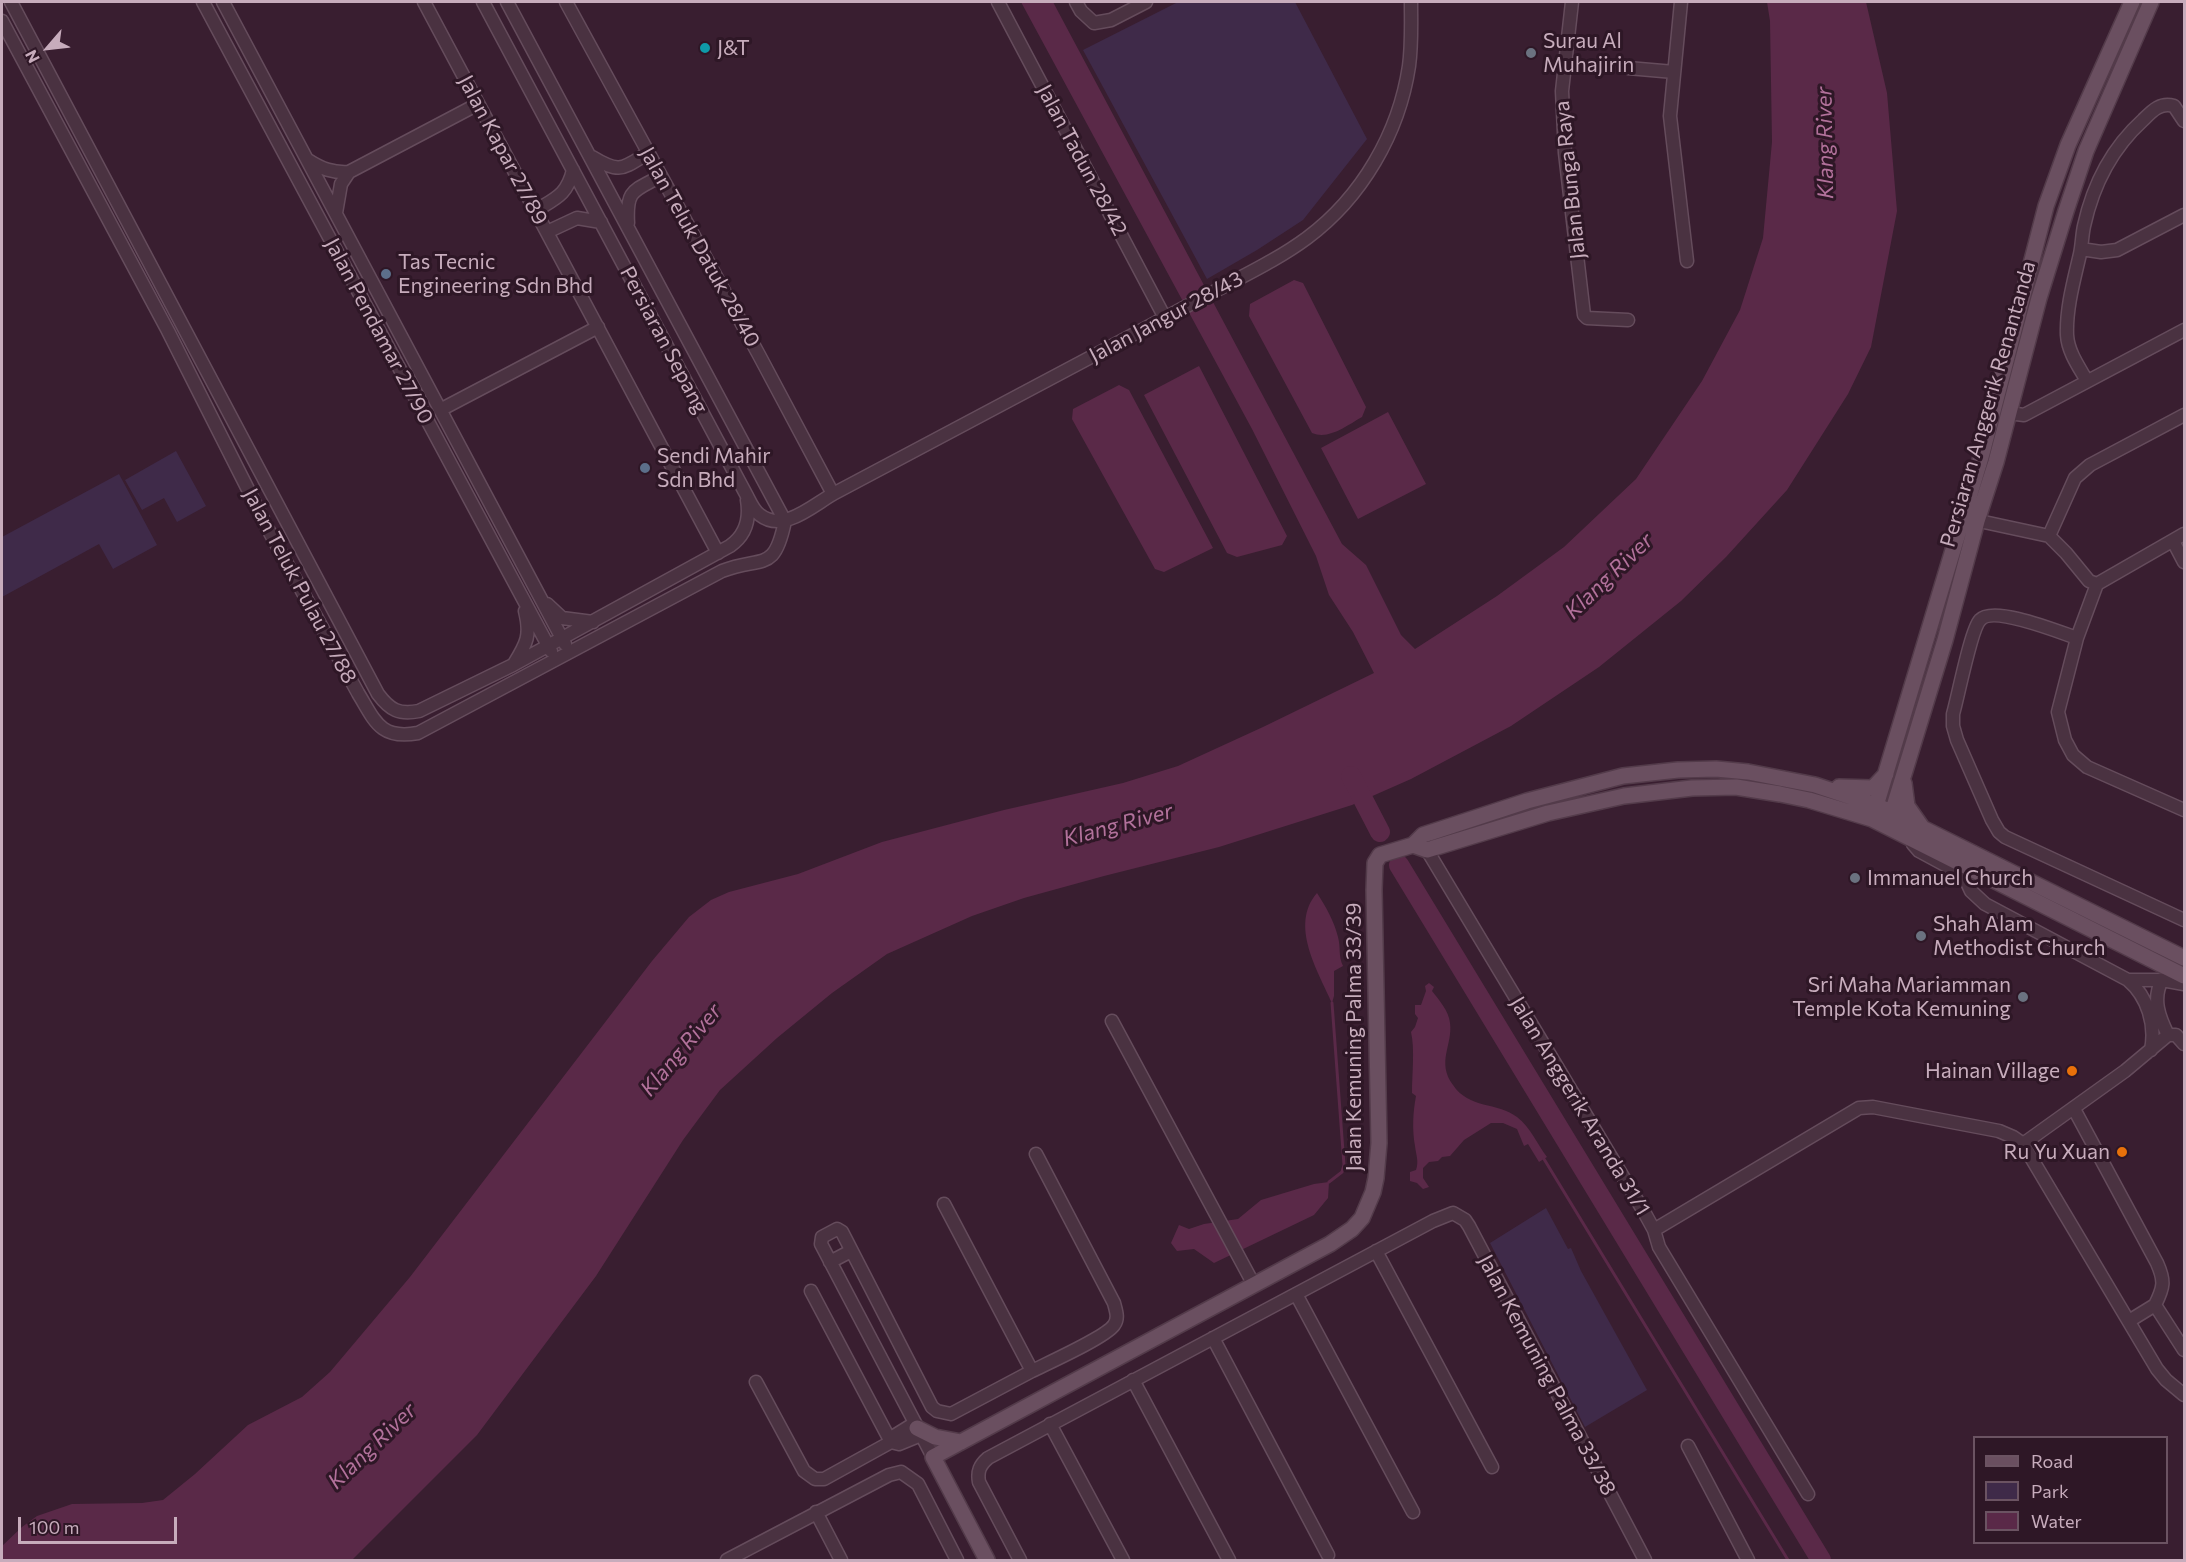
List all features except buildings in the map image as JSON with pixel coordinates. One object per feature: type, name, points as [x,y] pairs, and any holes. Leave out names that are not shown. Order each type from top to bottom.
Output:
[{"type":"main road","name":"Persiaran Anggerik Renantanda","points":[[1882,816],[1945,640],[1981,457],[2046,206],[2068,145],[2132,2]]},
{"type":"main road","name":"Persiaran Anggerik Renantanda","points":[[1970,519],[2009,413],[2039,298],[2086,151],[2151,2]]},
{"type":"main road","points":[[2046,206],[2066,212]]},
{"type":"main road","points":[[1421,844],[1527,801],[1602,781],[1650,772],[1716,769],[1748,772],[1815,785],[1873,788],[1896,774],[1907,806],[1924,829]]},
{"type":"main road","points":[[1815,785],[1882,816],[1909,838],[2184,976]]},
{"type":"main road","points":[[1421,844],[1624,796],[1692,788],[1736,787],[1882,816],[1924,829],[2184,958]]},
{"type":"main road","name":"Jalan Kemuning Palma 33/39","points":[[933,1457],[1330,1244],[1352,1229],[1362,1218],[1373,1192],[1379,1143],[1375,863],[1380,855],[1421,844]]},
{"type":"main road","points":[[918,1428],[935,1437],[961,1442]]},
{"type":"main road","points":[[933,1457],[987,1560]]},
{"type":"street","name":"Jalan Teluk Pulau 27/88","points":[[11,2],[378,694],[386,705],[396,712],[407,714],[419,711],[513,665],[718,553],[738,540],[743,532],[749,511],[747,496]]},
{"type":"street","name":"Jalan Pendamar 27/90","points":[[203,2],[556,660]]},
{"type":"street","name":"Jalan Pendamar 27/90","points":[[223,2],[569,653]]},
{"type":"street","name":"Jalan Kapar 27/89","points":[[424,2],[718,553]]},
{"type":"street","name":"Persiaran Sepang","points":[[483,2],[747,496],[760,515],[773,522],[785,521],[507,2]]},
{"type":"street","name":"Jalan Teluk Datuk 28/40","points":[[566,2],[832,494]]},
{"type":"street","name":"Jalan Tadun 28/42","points":[[998,2],[1165,318]]},
{"type":"street","points":[[1076,2],[1081,11],[1094,22],[1111,20],[1146,2]]},
{"type":"street","name":"Jalan Jangur 28/43","points":[[785,521],[1220,289],[1305,239],[1329,220],[1354,194],[1368,174],[1397,117],[1405,91],[1411,42],[1411,2]]},
{"type":"street","name":"Jalan Bunga Raya","points":[[1572,2],[1562,91],[1565,153],[1584,315],[1587,318],[1628,320]]},
{"type":"street","points":[[1681,2],[1670,116],[1687,261]]},
{"type":"street","name":"Jalan Teluk Pulau 27/88","points":[[2,21],[168,331],[268,530],[374,719],[384,730],[393,735],[418,734],[722,571],[739,565],[762,562],[776,552],[785,521]]},
{"type":"street","points":[[1628,68],[1674,72]]},
{"type":"street","points":[[307,159],[325,170],[337,173],[349,172],[478,104]]},
{"type":"street","points":[[2087,381],[2073,355],[2067,337],[2071,292],[2084,226],[2098,181],[2109,158],[2134,128],[2155,108],[2162,105],[2174,106],[2184,121]]},
{"type":"street","points":[[591,157],[607,166],[619,169],[648,153]]},
{"type":"street","points":[[536,211],[565,192],[573,170]]},
{"type":"street","points":[[336,213],[341,184],[349,172]]},
{"type":"street","points":[[628,228],[627,204],[630,195],[661,176]]},
{"type":"street","points":[[2081,249],[2102,252],[2117,250],[2184,215]]},
{"type":"street","points":[[547,232],[578,218],[601,222]]},
{"type":"street","points":[[440,410],[598,327]]},
{"type":"street","points":[[2009,413],[2024,415],[2184,330]]},
{"type":"street","points":[[699,406],[717,395]]},
{"type":"street","points":[[2049,536],[2075,478],[2080,473],[2090,465],[2184,415]]},
{"type":"street","points":[[1970,519],[2049,536],[2089,581],[2097,584]]},
{"type":"street","points":[[2182,805],[2087,767],[2068,748],[2061,732],[2058,712],[2077,638],[2097,584],[2184,534]]},
{"type":"street","points":[[2173,541],[2184,562]]},
{"type":"street","points":[[534,586],[548,605],[562,618],[593,622]]},
{"type":"street","points":[[513,665],[527,640],[527,620],[521,596]]},
{"type":"street","points":[[2077,638],[2001,614],[1986,615],[1980,619],[1973,636],[1953,714],[1953,726],[1957,740],[1999,832],[2012,841],[2184,920]]},
{"type":"street","points":[[1909,838],[1919,851],[1959,872],[1965,878],[1971,891],[1984,904],[2128,980],[2140,992],[2150,1015],[2154,1038],[2151,1050]]},
{"type":"street","name":"Jalan Anggerik Aranda 31/1","points":[[1421,844],[1653,1230],[1846,1115],[1867,1106],[1986,1128],[2007,1134],[2023,1144]]},
{"type":"street","points":[[2128,980],[2162,980],[2184,984]]},
{"type":"street","points":[[2162,980],[2156,990],[2156,998],[2161,1020],[2168,1035]]},
{"type":"street","points":[[1112,1021],[1254,1285]]},
{"type":"street","points":[[2184,1044],[2176,1035],[2168,1035],[2074,1109],[2023,1144],[2162,1376],[2184,1395]]},
{"type":"street","points":[[2074,1109],[2163,1276],[2161,1294],[2156,1305],[2129,1321]]},
{"type":"street","points":[[933,1457],[830,1262],[821,1244],[822,1237],[840,1230],[932,1407],[937,1411],[951,1414],[959,1411],[1031,1369],[1096,1338],[1115,1324],[1118,1314],[1036,1154]]},
{"type":"street","points":[[944,1204],[1031,1369]]},
{"type":"street","name":"Jalan Kemuning Palma 33/38","points":[[1376,1251],[1453,1213],[1465,1220],[1645,1560]]},
{"type":"street","points":[[1653,1230],[1659,1247],[1808,1494]]},
{"type":"street","points":[[830,1262],[851,1251]]},
{"type":"street","points":[[1020,1560],[980,1482],[978,1475],[981,1464],[1050,1424],[1376,1251],[1492,1467]]},
{"type":"street","points":[[811,1291],[891,1442]]},
{"type":"street","points":[[1296,1294],[1413,1512]]},
{"type":"street","points":[[2156,1305],[2184,1350]]},
{"type":"street","points":[[1213,1338],[1328,1556]]},
{"type":"street","points":[[1133,1380],[1229,1560]]},
{"type":"street","points":[[756,1382],[804,1471],[815,1479],[824,1479],[891,1442],[899,1444],[918,1428]]},
{"type":"street","points":[[1050,1424],[1123,1560]]},
{"type":"street","points":[[1688,1446],[1748,1560]]},
{"type":"street","points":[[727,1560],[889,1475],[901,1472],[918,1484],[957,1560]]},
{"type":"street","points":[[816,1512],[841,1560]]},
{"type":"green space","points":[[1178,2],[1295,2],[1367,139],[1303,220],[1207,279],[1083,50]]},
{"type":"green space","points":[[176,451],[206,506],[177,522],[164,498],[142,510],[125,480]]},
{"type":"green space","points":[[119,474],[157,545],[113,569],[99,544],[2,597],[2,537]]},
{"type":"green space","points":[[1546,1208],[1568,1249],[1571,1248],[1581,1271],[1647,1390],[1585,1427],[1490,1243]]},
{"type":"water","name":"Klang River","points":[[1021,2],[1053,2],[1342,544],[1366,565],[1401,635],[1415,649],[1497,596],[1564,547],[1636,479],[1702,381],[1740,310],[1763,238],[1772,142],[1770,21],[1767,2],[1866,2],[1887,93],[1897,211],[1871,347],[1848,394],[1787,490],[1726,557],[1681,601],[1599,667],[1511,726],[1411,779],[1352,805],[1219,847],[1024,898],[972,916],[887,954],[832,993],[777,1038],[720,1090],[683,1140],[596,1276],[477,1435],[352,1560],[2,1560],[2,1546],[37,1516],[72,1504],[142,1503],[163,1500],[248,1425],[302,1397],[330,1372],[410,1277],[652,961],[689,917],[711,900],[729,892],[798,874],[882,842],[1004,810],[1123,783],[1178,766],[1374,673],[1353,632],[1329,595],[1316,556],[1252,429]]},
{"type":"water","points":[[1294,280],[1303,283],[1366,407],[1362,417],[1344,428],[1325,435],[1312,433],[1249,316],[1250,304]]},
{"type":"water","points":[[1199,366],[1287,536],[1282,545],[1237,557],[1227,553],[1144,395]]},
{"type":"water","points":[[1119,385],[1129,390],[1213,548],[1164,572],[1155,569],[1072,419],[1073,409]]},
{"type":"water","points":[[1388,412],[1426,484],[1358,519],[1321,448]]},
{"type":"water","points":[[1317,893],[1334,925],[1343,966],[1334,971],[1332,1003],[1314,963],[1306,933],[1309,906]]},
{"type":"water","points":[[1429,983],[1434,987],[1432,991],[1448,1014],[1450,1031],[1445,1061],[1448,1077],[1453,1085],[1460,1093],[1475,1102],[1501,1109],[1517,1117],[1530,1131],[1547,1157],[1539,1162],[1528,1144],[1524,1146],[1517,1129],[1503,1123],[1491,1123],[1464,1140],[1450,1156],[1429,1162],[1423,1168],[1423,1178],[1429,1187],[1423,1189],[1417,1183],[1410,1181],[1410,1172],[1416,1170],[1417,1164],[1413,1133],[1416,1096],[1412,1093],[1411,1032],[1418,1018],[1415,1014],[1415,1005],[1421,1005],[1426,991],[1425,986]]},
{"type":"water","points":[[1329,1182],[1328,1198],[1314,1215],[1214,1263],[1194,1249],[1177,1251],[1171,1243],[1179,1225],[1189,1229],[1204,1224],[1238,1219],[1261,1200],[1314,1184]]},
{"type":"waterway","points":[[1351,776],[1380,832]]},
{"type":"waterway","points":[[1399,865],[1821,1560]]},
{"type":"waterway","points":[[1329,1182],[1342,1172],[1344,1165],[1332,1003]]},
{"type":"waterway","points":[[1544,1159],[1788,1560]]},
{"type":"place","name":"J&T","points":[[705,48]]},
{"type":"place","name":"Surau Al Muhajirin","points":[[1531,53]]},
{"type":"place","name":"Tas Tecnic Engineering Sdn Bhd","points":[[386,274]]},
{"type":"place","name":"Sendi Mahir Sdn Bhd","points":[[645,468]]},
{"type":"place","name":"Immanuel Church","points":[[1855,878]]},
{"type":"place","name":"Shah Alam Methodist Church","points":[[1921,936]]},
{"type":"place","name":"Sri Maha Mariamman Temple Kota Kemuning","points":[[2023,997]]},
{"type":"place","name":"Hainan Village","points":[[2072,1071]]},
{"type":"place","name":"Ru Yu Xuan","points":[[2122,1152]]}]
